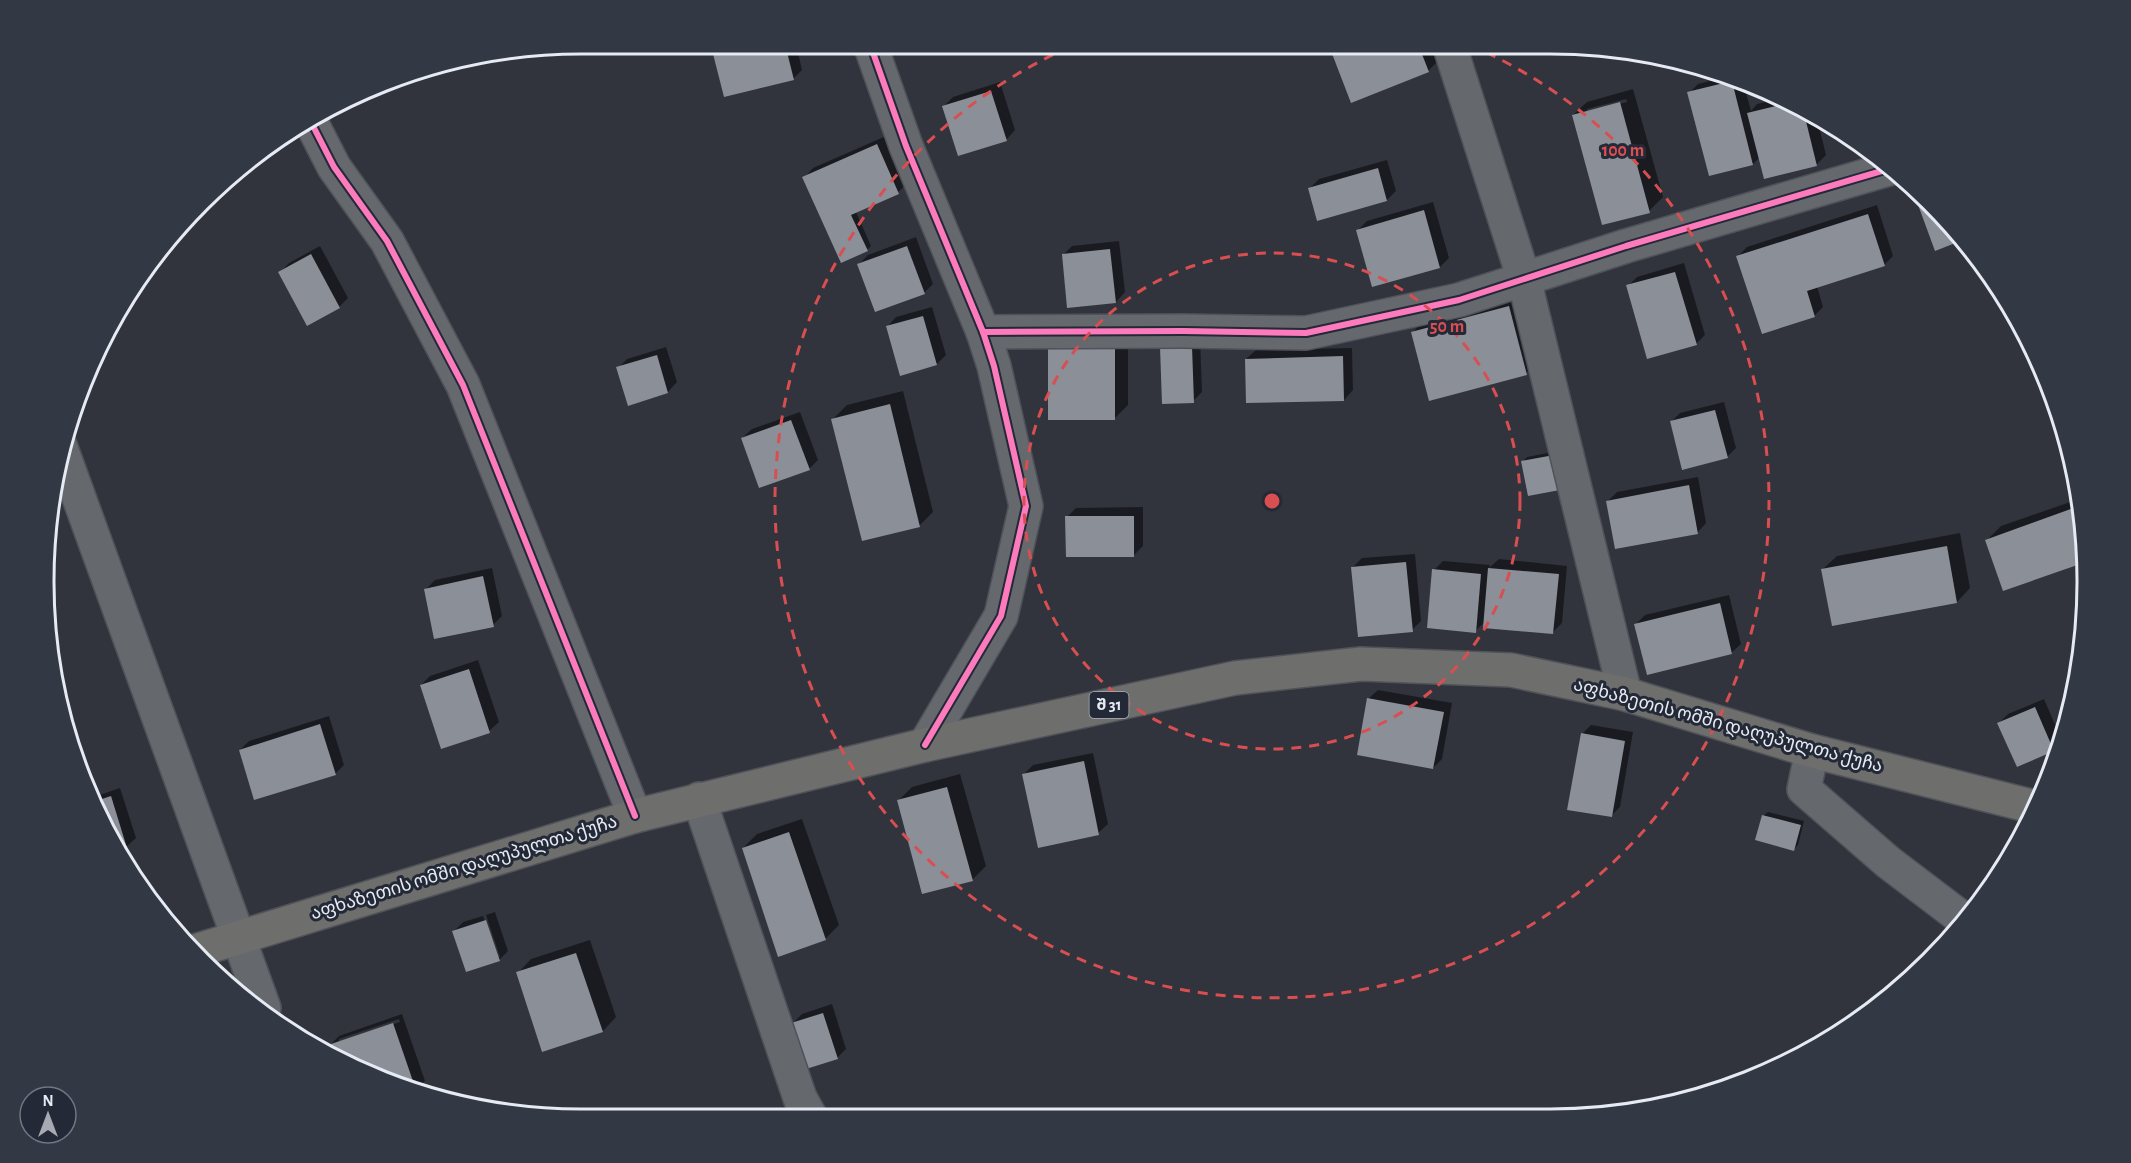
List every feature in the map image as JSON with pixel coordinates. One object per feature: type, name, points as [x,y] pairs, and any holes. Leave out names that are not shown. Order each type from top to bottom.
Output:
[{"type":"main road","name":"აფხაზეთის ომში დაღუპულთა ქუჩა","points":[[204,948],[635,816],[699,799],[925,745],[1235,678],[1361,664],[1511,670],[1625,694],[1812,751],[2027,805]]},
{"type":"street","points":[[874,54],[906,146],[994,366],[1026,506],[1001,616],[925,745]]},
{"type":"street","points":[[1452,54],[1524,279],[1625,694]]},
{"type":"street","points":[[314,128],[334,167],[387,241],[463,385],[635,816]]},
{"type":"street","points":[[982,332],[1183,330],[1306,333],[1459,300],[1626,246],[1881,171]]},
{"type":"street","points":[[67,465],[262,1001]]},
{"type":"street","points":[[1812,751],[1804,789],[1888,862],[1958,915]]},
{"type":"street","points":[[699,799],[806,1109]]},
{"type":"building","points":[[713,54],[788,54],[794,80],[724,97]]},
{"type":"building","points":[[1332,54],[1422,54],[1429,72],[1351,103]]},
{"type":"building","points":[[1723,83],[1734,87],[1753,165],[1709,176],[1687,92]]},
{"type":"building","points":[[991,91],[1007,141],[958,156],[942,106]]},
{"type":"building","points":[[1620,102],[1650,213],[1602,225],[1572,115]]},
{"type":"building","points":[[1777,106],[1806,121],[1817,166],[1764,179],[1747,113]]},
{"type":"building","points":[[877,144],[899,194],[851,215],[868,251],[841,263],[802,177]]},
{"type":"building","points":[[1378,168],[1387,201],[1317,221],[1308,188]]},
{"type":"building","points":[[1918,205],[1954,244],[1935,251]]},
{"type":"building","points":[[1424,210],[1440,268],[1372,287],[1356,230]]},
{"type":"building","points":[[1868,214],[1885,266],[1807,291],[1815,317],[1762,334],[1736,256]]},
{"type":"building","points":[[907,246],[925,294],[875,312],[857,264]]},
{"type":"building","points":[[1110,249],[1116,303],[1067,308],[1062,254]]},
{"type":"building","points":[[311,254],[340,308],[307,326],[278,272]]},
{"type":"building","points":[[1675,272],[1697,345],[1647,359],[1626,285]]},
{"type":"building","points":[[1509,306],[1527,375],[1429,401],[1411,332]]},
{"type":"building","points":[[923,316],[937,365],[900,376],[886,326]]},
{"type":"building","points":[[1048,346],[1115,346],[1115,420],[1048,420]]},
{"type":"building","points":[[1192,346],[1194,403],[1162,404],[1160,347]]},
{"type":"building","points":[[657,355],[668,393],[628,406],[616,367]]},
{"type":"building","points":[[1343,356],[1344,401],[1246,403],[1245,359]]},
{"type":"building","points":[[890,404],[920,527],[862,541],[831,419]]},
{"type":"building","points":[[1715,410],[1728,458],[1682,470],[1670,421]]},
{"type":"building","points":[[791,420],[810,470],[759,488],[741,438]]},
{"type":"building","points":[[1554,455],[1560,490],[1528,496],[1521,461]]},
{"type":"building","points":[[1689,485],[1698,534],[1615,549],[1606,501]]},
{"type":"building","points":[[2071,509],[2077,565],[2003,591],[1985,540]]},
{"type":"building","points":[[1065,516],[1134,516],[1134,557],[1066,557]]},
{"type":"building","points":[[1947,546],[1957,603],[1832,626],[1821,569]]},
{"type":"building","points":[[1406,562],[1413,632],[1358,637],[1351,567]]},
{"type":"building","points":[[1488,568],[1559,574],[1553,634],[1483,628]]},
{"type":"building","points":[[1432,569],[1481,574],[1476,633],[1427,628]]},
{"type":"building","points":[[483,576],[494,627],[434,639],[424,589]]},
{"type":"building","points":[[1720,603],[1732,654],[1647,675],[1634,624]]},
{"type":"building","points":[[469,669],[490,733],[441,749],[420,685]]},
{"type":"building","points":[[1367,698],[1444,712],[1433,769],[1357,755]]},
{"type":"building","points":[[2035,707],[2051,744],[2048,754],[2017,767],[1997,723]]},
{"type":"building","points":[[320,724],[336,775],[254,800],[239,750]]},
{"type":"building","points":[[1581,733],[1625,741],[1612,817],[1567,810]]},
{"type":"building","points":[[1084,761],[1099,835],[1038,848],[1022,774]]},
{"type":"building","points":[[947,787],[973,881],[922,894],[897,800]]},
{"type":"building","points":[[111,796],[127,848],[108,815],[101,799]]},
{"type":"building","points":[[1762,815],[1801,825],[1794,851],[1755,840]]},
{"type":"building","points":[[789,832],[826,940],[778,957],[742,848]]},
{"type":"building","points":[[486,920],[500,961],[466,972],[452,931]]},
{"type":"building","points":[[576,953],[603,1032],[542,1052],[516,972]]},
{"type":"building","points":[[823,1013],[838,1059],[806,1069],[791,1023]]},
{"type":"building","points":[[393,1023],[413,1081],[348,1055],[329,1045]]},
{"type":"cycle path","points":[[874,54],[906,146],[983,332],[994,366],[1026,506],[1001,616],[925,745]]},
{"type":"cycle path","points":[[314,128],[334,167],[387,241],[463,385],[635,816]]},
{"type":"cycle path","points":[[983,332],[1306,333],[1459,300],[1626,246],[1881,171]]}]
